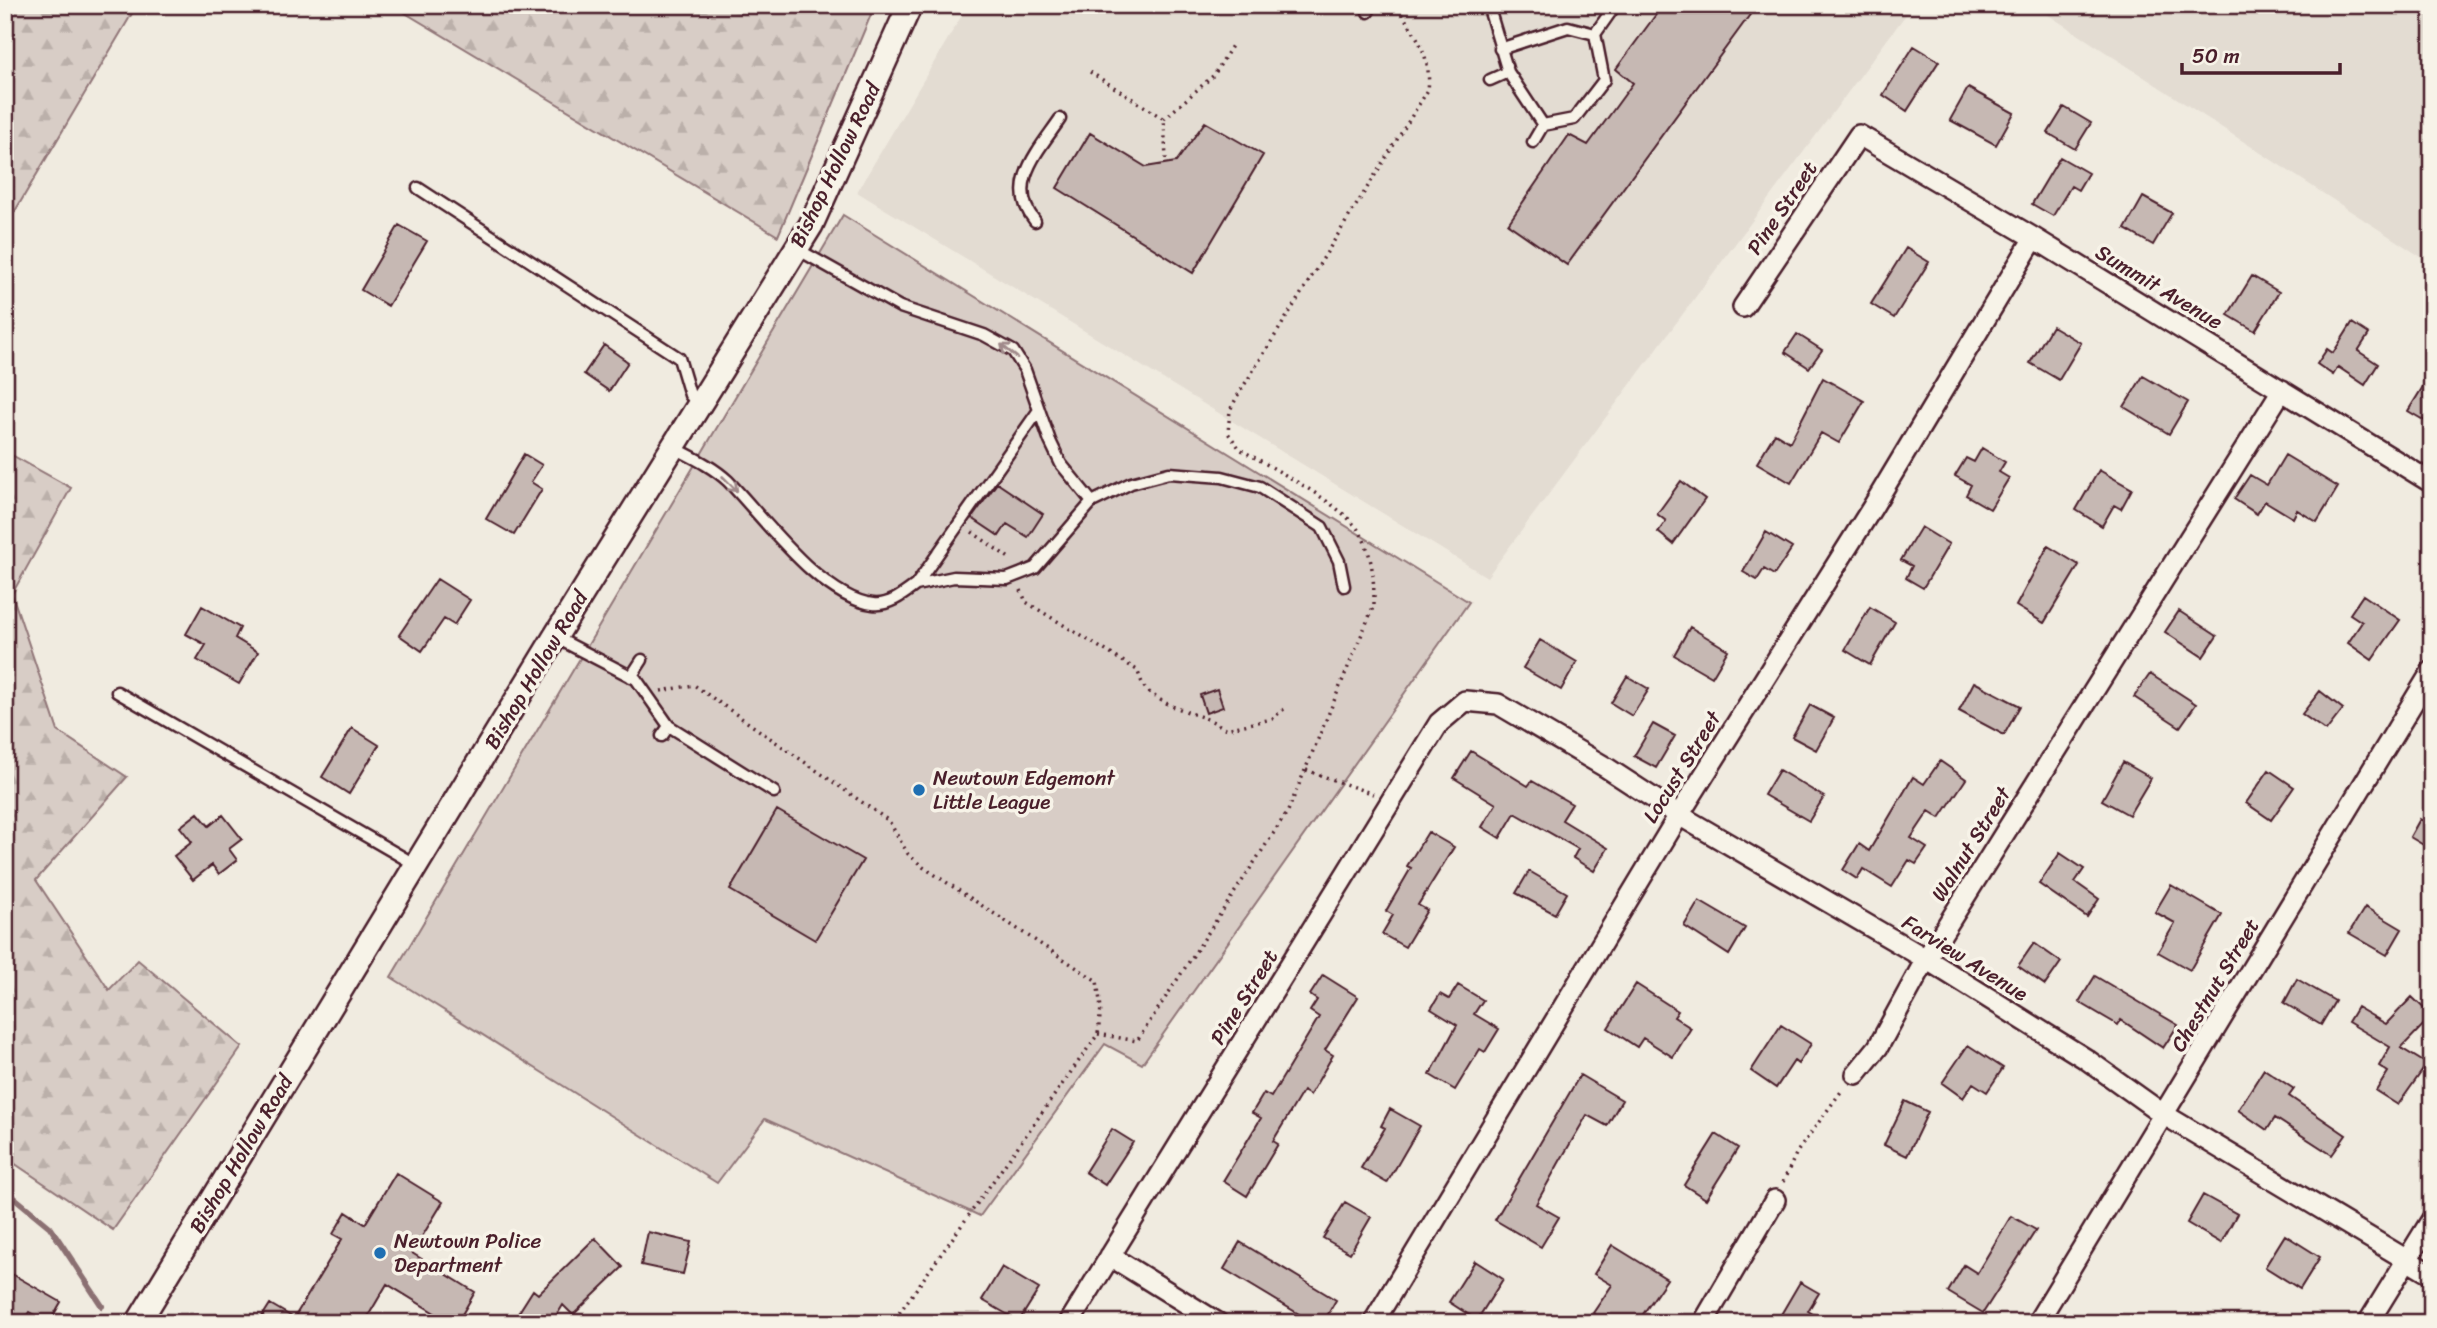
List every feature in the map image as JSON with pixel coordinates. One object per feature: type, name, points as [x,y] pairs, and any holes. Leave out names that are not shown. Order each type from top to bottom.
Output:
[{"type":"street","name":"Bishop Hollow Road","points":[[138,1323],[555,637],[811,225],[910,5]]},
{"type":"street","name":"Summit Avenue","points":[[1859,135],[2034,238],[2432,483]]},
{"type":"street","name":"Pine Street","points":[[1743,307],[1859,135]]},
{"type":"street","name":"Locust Street","points":[[1373,1323],[1679,815],[1872,508],[2034,238]]},
{"type":"street","name":"Walnut Street","points":[[1856,1074],[1878,1047],[1926,959],[2282,390]]},
{"type":"street","name":"Chestnut Street","points":[[2037,1323],[2432,671]]},
{"type":"street","name":"Pine Street","points":[[1069,1323],[1439,723],[1465,701]]},
{"type":"street","name":"Farview Avenue","points":[[1465,701],[1498,704],[1607,768],[1679,815],[1926,959],[2086,1059],[2163,1114],[2432,1275]]},
{"type":"street","points":[[1703,1323],[1775,1200]]},
{"type":"street","points":[[2368,1323],[2432,1219]]},
{"type":"street","points":[[1110,1256],[1218,1323]]},
{"type":"lane","points":[[1488,5],[1508,72],[1543,125]]},
{"type":"lane","points":[[1533,142],[1543,125],[1574,118],[1604,80],[1595,34],[1615,7]]},
{"type":"lane","points":[[1500,49],[1568,27],[1595,34]]},
{"type":"lane","points":[[1490,80],[1508,72]]},
{"type":"lane","points":[[1035,221],[1022,194],[1025,171],[1060,119]]},
{"type":"lane","points":[[418,188],[679,358],[690,395],[699,405]]},
{"type":"lane","points":[[796,248],[900,307],[984,335],[1013,351],[1025,370],[1061,464],[1092,502]]},
{"type":"lane","points":[[673,447],[725,479],[804,563],[848,597],[875,604],[900,598],[916,585],[1040,410]]},
{"type":"lane","points":[[916,585],[954,577],[1007,579],[1035,568],[1092,502],[1131,483],[1169,473],[1222,477],[1260,487],[1322,527],[1339,561],[1344,586]]},
{"type":"lane","points":[[555,637],[631,677],[669,726],[774,792]]},
{"type":"lane","points":[[631,677],[642,660]]},
{"type":"lane","points":[[117,692],[416,866]]},
{"type":"lane","points":[[662,736],[669,726]]},
{"type":"path","points":[[1098,1034],[1137,1041],[1288,811],[1374,605],[1374,572],[1362,536],[1347,515],[1240,449],[1228,433],[1230,410],[1428,90],[1430,72],[1420,43],[1394,5]]},
{"type":"path","points":[[1164,119],[1214,75],[1233,44]]},
{"type":"path","points":[[1090,72],[1164,119]]},
{"type":"path","points":[[1164,119],[1166,159]]},
{"type":"path","points":[[959,523],[1013,560],[1026,602],[1137,670],[1146,689],[1195,717],[1213,720],[1226,729],[1272,719],[1284,709]]},
{"type":"path","points":[[646,693],[694,685],[889,821],[908,854],[923,867],[1097,981],[1101,1008],[1098,1034],[892,1323]]},
{"type":"path","points":[[1306,770],[1363,788],[1390,804]]},
{"type":"path","points":[[1775,1200],[1797,1152],[1823,1113],[1856,1074]]},
{"type":"shaded area","points":[[968,5],[1913,5],[1487,577],[857,192]]},
{"type":"shaded area","points":[[2033,5],[2432,5],[2432,264]]},
{"type":"green space","points":[[5,5],[137,5],[5,228]]},
{"type":"green space","points":[[392,5],[875,5],[778,236]]},
{"type":"green space","name":"Newtown Edgemont Little League","points":[[843,215],[1469,602],[1142,1064],[1105,1044],[980,1216],[765,1119],[717,1183],[391,977]]},
{"type":"green space","points":[[5,448],[10,454],[71,488],[12,594],[58,731],[127,777],[36,880],[109,990],[138,960],[242,1047],[113,1230],[5,1157]]},
{"type":"building","points":[[1663,5],[1757,5],[1567,265],[1508,224],[1569,135],[1588,145],[1633,83],[1616,69]]},
{"type":"building","points":[[1914,46],[1939,61],[1907,111],[1883,95]]},
{"type":"building","points":[[1968,88],[2014,113],[1996,145],[1950,120]]},
{"type":"building","points":[[2064,107],[2091,123],[2075,149],[2048,133]]},
{"type":"building","points":[[1205,122],[1263,155],[1193,273],[1057,188],[1090,133],[1146,167],[1176,162]]},
{"type":"building","points":[[2060,157],[2088,173],[2078,190],[2071,186],[2053,216],[2032,204]]},
{"type":"building","points":[[2143,197],[2172,213],[2153,245],[2125,229]]},
{"type":"building","points":[[399,225],[427,241],[388,306],[361,290]]},
{"type":"building","points":[[1906,248],[1929,262],[1894,318],[1871,304]]},
{"type":"building","points":[[2252,276],[2279,292],[2255,331],[2228,315]]},
{"type":"building","points":[[2352,323],[2369,334],[2358,351],[2378,364],[2365,385],[2338,367],[2333,375],[2317,364],[2327,349],[2333,353]]},
{"type":"building","points":[[2052,326],[2081,343],[2059,380],[2030,363]]},
{"type":"building","points":[[1797,334],[1822,350],[1809,368],[1785,352]]},
{"type":"building","points":[[604,345],[628,362],[609,391],[584,374]]},
{"type":"building","points":[[2432,372],[2432,425],[2408,411]]},
{"type":"building","points":[[2143,376],[2188,402],[2169,434],[2124,407]]},
{"type":"building","points":[[1823,378],[1864,401],[1839,443],[1821,433],[1791,483],[1757,463],[1775,433],[1790,442]]},
{"type":"building","points":[[1982,448],[2005,462],[1999,472],[2009,478],[1990,509],[1966,495],[1971,485],[1955,476],[1966,458],[1974,462]]},
{"type":"building","points":[[524,454],[542,465],[531,482],[542,489],[514,535],[486,519]]},
{"type":"building","points":[[2285,455],[2338,487],[2317,522],[2297,510],[2293,518],[2265,501],[2257,514],[2234,499],[2250,475],[2267,485]]},
{"type":"building","points":[[2099,470],[2132,489],[2121,509],[2114,505],[2102,526],[2076,510]]},
{"type":"building","points":[[1681,481],[1705,499],[1673,544],[1658,532],[1666,521],[1657,514]]},
{"type":"building","points":[[997,483],[1043,514],[1028,537],[1007,524],[999,536],[972,518]]},
{"type":"building","points":[[1921,527],[1949,544],[1923,588],[1906,578],[1912,566],[1901,560]]},
{"type":"building","points":[[1766,532],[1792,548],[1774,575],[1764,569],[1757,580],[1743,572]]},
{"type":"building","points":[[2048,546],[2079,565],[2044,623],[2016,606]]},
{"type":"building","points":[[437,579],[470,600],[454,625],[444,619],[422,651],[399,635]]},
{"type":"building","points":[[2363,595],[2400,620],[2372,660],[2348,643],[2362,622],[2350,614]]},
{"type":"building","points":[[202,606],[240,628],[235,638],[258,652],[239,684],[197,660],[206,645],[186,634]]},
{"type":"building","points":[[1870,607],[1895,622],[1870,665],[1845,650]]},
{"type":"building","points":[[2179,611],[2217,636],[2203,657],[2165,632]]},
{"type":"building","points":[[1690,627],[1728,650],[1712,677],[1674,655]]},
{"type":"building","points":[[1540,640],[1577,662],[1561,690],[1523,668]]},
{"type":"building","points":[[2150,674],[2196,704],[2180,727],[2134,697]]},
{"type":"building","points":[[1627,676],[1649,689],[1632,716],[1611,703]]},
{"type":"building","points":[[1974,682],[2020,706],[2004,735],[1959,711]]},
{"type":"building","points":[[1217,689],[1223,707],[1206,713],[1200,695]]},
{"type":"building","points":[[2320,691],[2343,709],[2326,731],[2302,714]]},
{"type":"building","points":[[1810,705],[1834,718],[1816,750],[1792,737]]},
{"type":"building","points":[[1653,724],[1675,736],[1656,768],[1634,756]]},
{"type":"building","points":[[352,728],[379,745],[349,794],[322,777]]},
{"type":"building","points":[[1471,751],[1528,786],[1532,781],[1572,804],[1562,820],[1608,848],[1594,871],[1573,858],[1578,849],[1515,813],[1500,838],[1482,827],[1496,804],[1454,778]]},
{"type":"building","points":[[1940,761],[1966,779],[1940,818],[1929,811],[1911,838],[1927,848],[1916,864],[1909,860],[1892,887],[1863,869],[1857,879],[1843,870],[1859,844],[1869,851],[1913,777],[1924,784]]},
{"type":"building","points":[[2123,762],[2151,778],[2129,815],[2102,800]]},
{"type":"building","points":[[1779,770],[1824,797],[1809,821],[1764,795]]},
{"type":"building","points":[[2269,770],[2294,787],[2271,820],[2246,803]]},
{"type":"building","points":[[777,810],[863,860],[815,940],[730,890]]},
{"type":"building","points":[[198,813],[209,826],[223,815],[242,839],[229,849],[237,860],[219,874],[212,865],[193,880],[174,856],[192,842],[180,827]]},
{"type":"building","points":[[2420,819],[2432,826],[2432,850],[2410,837]]},
{"type":"building","points":[[1428,832],[1454,847],[1418,905],[1427,910],[1405,947],[1382,934],[1393,915],[1386,911],[1411,868],[1407,866]]},
{"type":"building","points":[[2060,853],[2084,869],[2075,882],[2099,899],[2087,917],[2039,884]]},
{"type":"building","points":[[1529,871],[1567,893],[1555,914],[1516,893]]},
{"type":"building","points":[[2171,885],[2222,915],[2190,970],[2158,952],[2175,923],[2155,912]]},
{"type":"building","points":[[1699,901],[1745,928],[1729,955],[1684,926]]},
{"type":"building","points":[[2365,907],[2402,929],[2387,955],[2349,933]]},
{"type":"building","points":[[2034,943],[2061,962],[2045,985],[2018,966]]},
{"type":"building","points":[[1323,975],[1358,997],[1325,1050],[1333,1055],[1310,1095],[1303,1091],[1273,1141],[1278,1144],[1247,1196],[1223,1181],[1261,1118],[1252,1113],[1264,1093],[1271,1097],[1319,1017],[1310,1011],[1317,1000],[1310,995]]},
{"type":"building","points":[[2095,976],[2178,1025],[2163,1048],[2121,1020],[2118,1025],[2079,1002]]},
{"type":"building","points":[[2297,979],[2335,1001],[2321,1025],[2284,1003]]},
{"type":"building","points":[[1636,984],[1678,1011],[1674,1017],[1691,1028],[1673,1057],[1643,1038],[1637,1047],[1608,1028]]},
{"type":"building","points":[[1458,985],[1483,1000],[1474,1014],[1499,1029],[1485,1052],[1480,1049],[1455,1090],[1430,1075],[1457,1025],[1431,1009],[1440,994],[1449,999]]},
{"type":"building","points":[[2412,997],[2432,1016],[2401,1048],[2427,1064],[2398,1105],[2376,1091],[2388,1072],[2379,1066],[2390,1047],[2348,1022],[2357,1007],[2386,1024]]},
{"type":"building","points":[[1781,1025],[1811,1044],[1798,1064],[1794,1061],[1776,1088],[1751,1071]]},
{"type":"building","points":[[1968,1045],[2003,1068],[1987,1092],[1973,1083],[1963,1098],[1942,1083]]},
{"type":"building","points":[[2264,1069],[2294,1089],[2289,1096],[2346,1135],[2332,1155],[2275,1118],[2267,1130],[2238,1110]]},
{"type":"building","points":[[1580,1075],[1622,1100],[1607,1126],[1587,1115],[1536,1204],[1559,1217],[1541,1247],[1495,1220]]},
{"type":"building","points":[[1905,1101],[1928,1112],[1907,1156],[1884,1145]]},
{"type":"building","points":[[1390,1109],[1420,1126],[1387,1183],[1361,1168],[1385,1128],[1381,1126]]},
{"type":"building","points":[[1112,1129],[1133,1142],[1105,1185],[1085,1172]]},
{"type":"building","points":[[1716,1134],[1738,1148],[1706,1199],[1684,1185]]},
{"type":"building","points":[[396,1173],[443,1202],[412,1253],[475,1292],[457,1323],[451,1323],[387,1284],[364,1323],[258,1323],[270,1304],[294,1318],[342,1239],[333,1234],[346,1212],[365,1224]]},
{"type":"building","points":[[2203,1195],[2237,1214],[2221,1243],[2187,1223]]},
{"type":"building","points":[[1345,1202],[1371,1217],[1350,1253],[1323,1238]]},
{"type":"building","points":[[2011,1216],[2036,1230],[1983,1313],[1948,1292],[1964,1265],[1977,1273]]},
{"type":"building","points":[[648,1232],[691,1242],[683,1274],[641,1265]]},
{"type":"building","points":[[2285,1235],[2320,1257],[2300,1289],[2265,1267]]},
{"type":"building","points":[[595,1238],[623,1267],[573,1315],[563,1305],[552,1323],[512,1323],[533,1290],[538,1294]]},
{"type":"building","points":[[1240,1242],[1336,1300],[1323,1323],[1314,1323],[1224,1269]]},
{"type":"building","points":[[1612,1245],[1667,1279],[1637,1323],[1606,1323],[1593,1313],[1612,1285],[1594,1274]]},
{"type":"building","points":[[1475,1261],[1503,1279],[1477,1320],[1449,1302]]},
{"type":"building","points":[[1002,1267],[1039,1289],[1019,1321],[982,1300]]},
{"type":"building","points":[[5,1270],[61,1302],[49,1323],[29,1312],[24,1320],[5,1309]]},
{"type":"building","points":[[1800,1282],[1819,1293],[1808,1311],[1828,1323],[1776,1323]]},
{"type":"waterway","points":[[5,1190],[50,1227],[102,1306]]},
{"type":"place","name":"Newtown Edgemont Little League","points":[[919,790]]},
{"type":"place","name":"Newtown Police Department","points":[[380,1253]]}]
